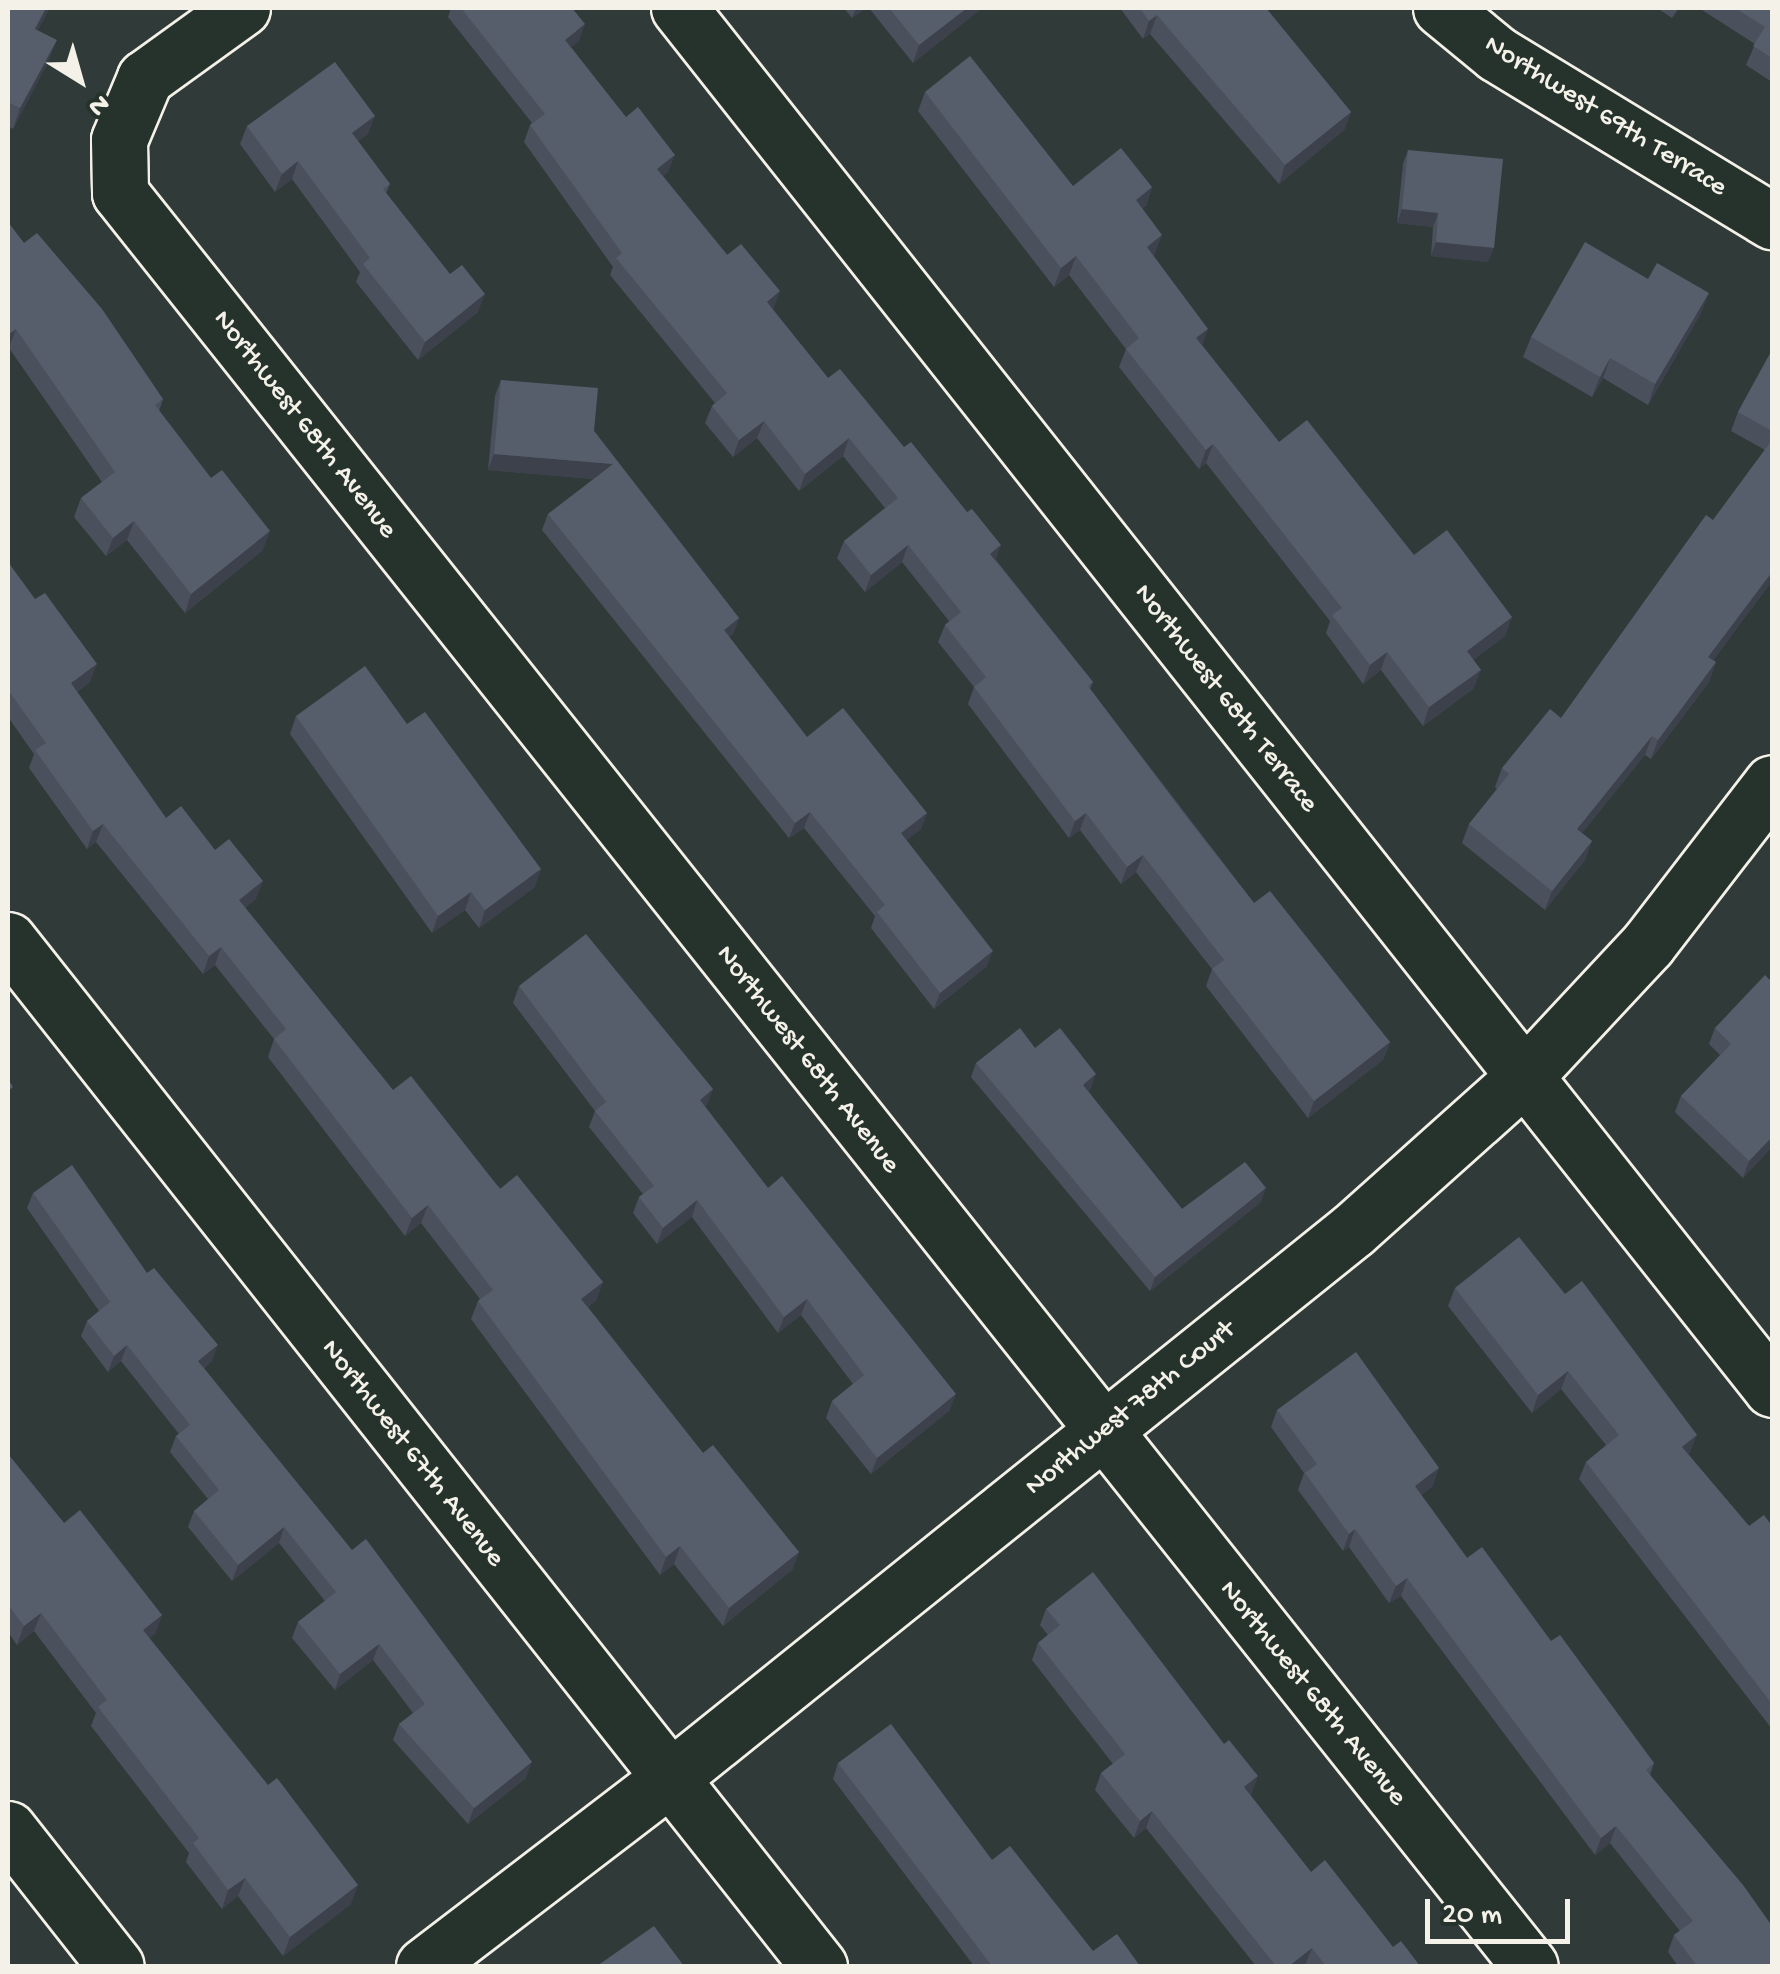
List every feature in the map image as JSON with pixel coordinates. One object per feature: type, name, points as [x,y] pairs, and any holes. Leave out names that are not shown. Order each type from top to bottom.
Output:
[{"type":"street","name":"Northwest 68th Avenue","points":[[242,8],[144,78],[119,140],[120,192],[1530,1966]]},
{"type":"street","name":"Northwest 68th Terrace","points":[[680,8],[1772,1389]]},
{"type":"street","name":"Northwest 69th Terrace","points":[[1441,8],[1496,54],[1772,221]]},
{"type":"street","name":"Northwest 78th Court","points":[[424,1966],[669,1780],[1353,1230],[1524,1077],[1648,944],[1772,782]]},
{"type":"street","name":"Northwest 67th Avenue","points":[[8,940],[818,1966]]},
{"type":"street","points":[[8,1829],[116,1966]]},
{"type":"building","points":[[8,8],[46,8],[35,29],[57,40],[20,108],[8,102]]},
{"type":"building","points":[[461,8],[572,8],[585,24],[565,40],[626,117],[638,107],[675,155],[657,169],[727,255],[741,244],[780,291],[767,302],[828,378],[840,369],[904,447],[911,442],[967,512],[972,509],[1001,545],[990,554],[1093,682],[1088,686],[1188,819],[1254,903],[1270,891],[1390,1042],[1314,1101],[1212,969],[1224,960],[1143,855],[1127,867],[1086,813],[1075,821],[974,687],[986,677],[945,625],[961,612],[908,545],[871,575],[844,541],[898,498],[849,438],[805,474],[764,421],[739,440],[712,406],[727,393],[616,258],[622,253],[530,125],[545,114]]},
{"type":"building","points":[[889,8],[967,8],[919,45]]},
{"type":"building","points":[[1140,8],[1266,8],[1351,112],[1285,165],[1157,15],[1149,21]]},
{"type":"building","points":[[1735,8],[1772,8],[1772,58],[1753,46],[1765,27]]},
{"type":"building","points":[[970,56],[1073,186],[1121,148],[1152,187],[1136,200],[1162,235],[1147,247],[1208,329],[1196,338],[1279,442],[1307,420],[1414,555],[1447,530],[1512,617],[1467,651],[1481,670],[1429,707],[1387,652],[1370,665],[1332,615],[1342,608],[1213,444],[1206,450],[1126,349],[1139,338],[1076,256],[1061,268],[925,92]]},
{"type":"building","points":[[335,62],[375,116],[352,133],[390,184],[383,189],[450,274],[462,265],[485,294],[425,342],[363,264],[370,258],[298,161],[282,174],[247,126]]},
{"type":"building","points":[[1408,150],[1503,159],[1494,248],[1436,242],[1438,213],[1402,209]]},
{"type":"building","points":[[8,222],[24,243],[37,233],[102,309],[163,399],[155,405],[211,478],[222,470],[270,531],[191,594],[134,521],[113,538],[81,498],[115,472],[16,329],[8,335]]},
{"type":"building","points":[[1585,242],[1648,279],[1657,263],[1709,293],[1655,384],[1610,358],[1600,377],[1531,337]]},
{"type":"building","points":[[1772,350],[1772,431],[1738,412]]},
{"type":"building","points":[[501,380],[598,388],[594,431],[739,618],[724,630],[807,737],[843,708],[927,813],[901,833],[993,951],[940,993],[877,912],[885,905],[810,812],[795,823],[548,514],[613,464],[494,454]]},
{"type":"building","points":[[1772,440],[1772,572],[1708,657],[1716,662],[1658,740],[1652,736],[1577,829],[1592,841],[1552,891],[1469,824],[1509,774],[1502,768],[1550,709],[1561,718],[1706,515],[1713,520]]},
{"type":"building","points":[[8,562],[35,599],[45,593],[97,664],[71,683],[166,818],[181,806],[215,850],[229,839],[263,881],[239,900],[393,1090],[411,1076],[500,1189],[517,1175],[603,1282],[581,1299],[703,1453],[713,1445],[799,1552],[729,1608],[680,1546],[666,1557],[478,1301],[493,1290],[428,1205],[412,1218],[274,1039],[286,1029],[221,947],[209,956],[103,824],[93,831],[35,750],[46,743],[8,690]]},
{"type":"building","points":[[365,666],[407,724],[425,712],[541,869],[485,910],[471,892],[438,916],[296,716]]},
{"type":"building","points":[[586,934],[713,1089],[700,1100],[768,1188],[782,1176],[956,1394],[877,1458],[832,1401],[864,1375],[807,1299],[784,1317],[697,1200],[663,1228],[639,1197],[654,1186],[595,1111],[606,1102],[519,986]]},
{"type":"building","points":[[1765,975],[1772,982],[1772,1137],[1749,1161],[1681,1096],[1731,1044],[1715,1028]]},
{"type":"building","points":[[1020,1028],[1035,1048],[1060,1028],[1096,1074],[1083,1085],[1182,1209],[1245,1162],[1266,1188],[1155,1277],[976,1063]]},
{"type":"building","points":[[72,1165],[147,1273],[154,1268],[218,1345],[198,1361],[352,1550],[366,1539],[532,1762],[474,1808],[399,1724],[425,1704],[379,1644],[340,1674],[298,1622],[336,1592],[284,1527],[238,1565],[194,1511],[219,1490],[176,1436],[190,1425],[127,1345],[114,1356],[87,1321],[110,1302],[33,1193]]},
{"type":"building","points":[[1519,1237],[1565,1294],[1582,1281],[1697,1435],[1682,1447],[1749,1526],[1764,1515],[1772,1526],[1772,1704],[1586,1462],[1619,1435],[1568,1371],[1538,1395],[1455,1288]]},
{"type":"building","points":[[1356,1352],[1439,1468],[1415,1486],[1467,1558],[1482,1547],[1551,1641],[1560,1635],[1654,1763],[1646,1770],[1743,1885],[1772,1926],[1772,1966],[1697,1966],[1674,1935],[1693,1921],[1616,1826],[1601,1838],[1407,1578],[1396,1586],[1355,1529],[1349,1534],[1305,1473],[1317,1464],[1277,1410]]},
{"type":"building","points":[[8,1454],[64,1523],[80,1510],[162,1615],[143,1630],[268,1785],[277,1778],[358,1885],[290,1937],[245,1878],[228,1890],[193,1843],[199,1838],[98,1707],[107,1700],[41,1613],[24,1626],[8,1605]]},
{"type":"building","points":[[1093,1572],[1224,1744],[1229,1740],[1258,1776],[1244,1787],[1311,1872],[1325,1860],[1393,1947],[1401,1941],[1420,1966],[1326,1966],[1312,1948],[1289,1966],[1276,1966],[1152,1811],[1140,1821],[1101,1773],[1125,1754],[1038,1643],[1060,1625],[1046,1609]]},
{"type":"building","points":[[891,1724],[992,1860],[1010,1846],[1093,1951],[1117,1934],[1140,1966],[992,1966],[838,1763]]},
{"type":"building","points":[[654,1926],[684,1966],[597,1966]]}]
